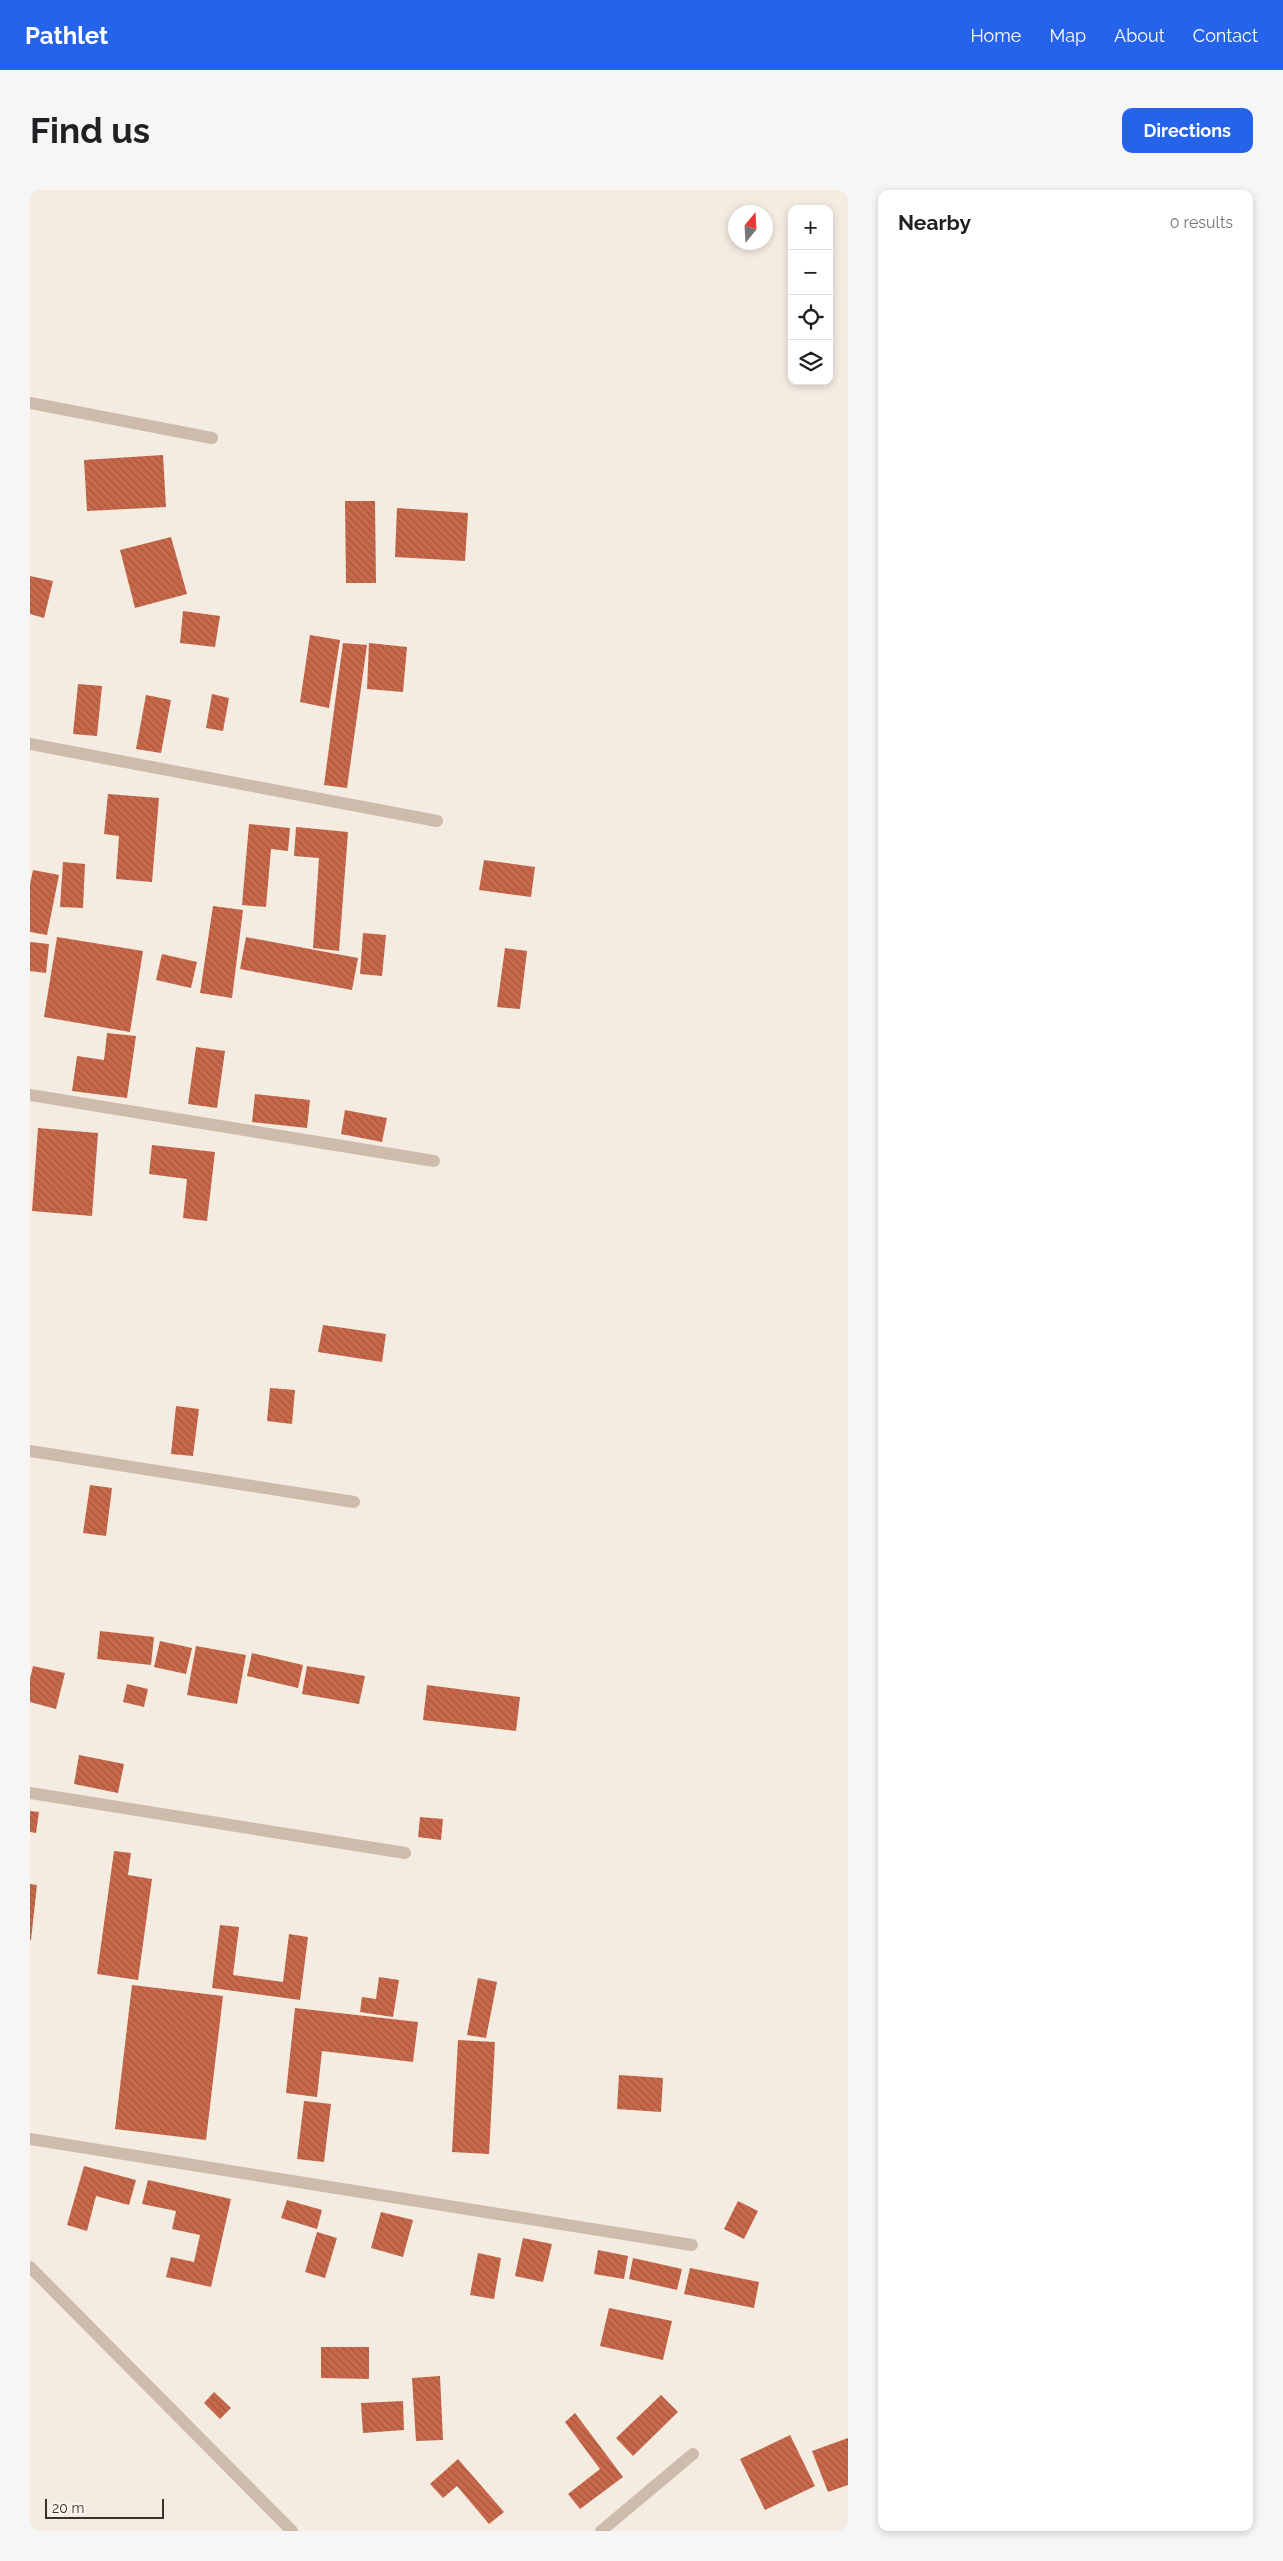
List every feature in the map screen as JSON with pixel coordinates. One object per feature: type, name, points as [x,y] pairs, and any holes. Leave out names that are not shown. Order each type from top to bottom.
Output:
[{"type":"street","points":[[30,403],[212,438]]},
{"type":"street","points":[[30,744],[437,821]]},
{"type":"street","points":[[30,1095],[434,1161]]},
{"type":"street","points":[[30,1451],[354,1502]]},
{"type":"street","points":[[30,1793],[405,1853]]},
{"type":"street","points":[[30,2139],[692,2245]]},
{"type":"street","points":[[30,2267],[292,2531]]},
{"type":"street","points":[[601,2531],[693,2454]]},
{"type":"building","points":[[163,455],[166,507],[87,511],[84,460]]},
{"type":"building","points":[[345,501],[375,501],[376,583],[346,583]]},
{"type":"building","points":[[397,508],[468,513],[465,561],[395,557]]},
{"type":"building","points":[[171,537],[187,594],[135,608],[120,550]]},
{"type":"building","points":[[30,576],[53,581],[44,618],[30,614]]},
{"type":"building","points":[[183,611],[220,616],[215,647],[180,643]]},
{"type":"building","points":[[310,635],[340,640],[329,708],[300,702]]},
{"type":"building","points":[[343,643],[367,645],[347,788],[324,785]]},
{"type":"building","points":[[369,643],[407,647],[403,692],[367,689]]},
{"type":"building","points":[[78,684],[102,686],[97,736],[73,734]]},
{"type":"building","points":[[212,694],[229,698],[223,731],[206,728]]},
{"type":"building","points":[[146,695],[171,700],[161,753],[136,749]]},
{"type":"building","points":[[108,794],[159,798],[152,882],[116,879],[119,836],[104,834]]},
{"type":"building","points":[[249,824],[290,828],[288,851],[271,849],[266,907],[242,905]]},
{"type":"building","points":[[296,827],[348,832],[339,951],[313,948],[319,858],[294,856]]},
{"type":"building","points":[[484,860],[535,867],[531,897],[479,890]]},
{"type":"building","points":[[63,862],[85,864],[83,908],[60,907]]},
{"type":"building","points":[[33,870],[59,875],[47,935],[30,932],[30,884]]},
{"type":"building","points":[[213,906],[243,910],[232,998],[200,993]]},
{"type":"building","points":[[363,933],[386,935],[382,976],[360,974]]},
{"type":"building","points":[[57,937],[143,951],[130,1032],[44,1017]]},
{"type":"building","points":[[246,937],[358,958],[352,990],[240,969]]},
{"type":"building","points":[[30,942],[49,944],[46,973],[30,971]]},
{"type":"building","points":[[505,948],[527,951],[520,1009],[497,1007]]},
{"type":"building","points":[[162,954],[197,962],[191,988],[156,980]]},
{"type":"building","points":[[107,1033],[136,1036],[127,1098],[72,1091],[77,1056],[104,1060]]},
{"type":"building","points":[[196,1047],[225,1051],[217,1108],[188,1104]]},
{"type":"building","points":[[255,1094],[310,1100],[307,1128],[252,1122]]},
{"type":"building","points":[[345,1110],[387,1118],[382,1142],[341,1134]]},
{"type":"building","points":[[38,1128],[98,1133],[92,1216],[32,1211]]},
{"type":"building","points":[[152,1145],[215,1152],[207,1221],[183,1218],[187,1179],[149,1174]]},
{"type":"building","points":[[323,1325],[386,1334],[382,1362],[318,1352]]},
{"type":"building","points":[[270,1388],[295,1390],[292,1424],[267,1421]]},
{"type":"building","points":[[176,1406],[199,1409],[193,1456],[171,1454]]},
{"type":"building","points":[[90,1485],[112,1488],[106,1536],[83,1533]]},
{"type":"building","points":[[100,1631],[154,1637],[151,1665],[97,1659]]},
{"type":"building","points":[[160,1641],[192,1648],[186,1674],[154,1667]]},
{"type":"building","points":[[196,1646],[246,1655],[237,1704],[187,1695]]},
{"type":"building","points":[[252,1653],[303,1665],[298,1688],[247,1676]]},
{"type":"building","points":[[33,1666],[65,1673],[56,1709],[30,1702],[30,1679]]},
{"type":"building","points":[[307,1666],[365,1676],[359,1704],[302,1694]]},
{"type":"building","points":[[127,1684],[148,1689],[144,1707],[123,1702]]},
{"type":"building","points":[[427,1685],[520,1697],[516,1731],[423,1720]]},
{"type":"building","points":[[79,1755],[124,1764],[118,1793],[74,1784]]},
{"type":"building","points":[[30,1811],[39,1812],[36,1833],[30,1832]]},
{"type":"building","points":[[420,1817],[443,1819],[441,1840],[418,1837]]},
{"type":"building","points":[[114,1851],[131,1853],[128,1875],[152,1879],[138,1980],[97,1974]]},
{"type":"building","points":[[30,1884],[37,1885],[31,1940],[30,1940]]},
{"type":"building","points":[[220,1925],[239,1927],[233,1975],[283,1982],[289,1934],[308,1937],[300,2000],[212,1988]]},
{"type":"building","points":[[379,1977],[399,1980],[393,2017],[360,2012],[362,1997],[376,1999]]},
{"type":"building","points":[[478,1978],[497,1982],[486,2038],[467,2035]]},
{"type":"building","points":[[132,1985],[223,1996],[206,2140],[115,2129]]},
{"type":"building","points":[[295,2008],[418,2022],[413,2062],[322,2051],[317,2097],[286,2093]]},
{"type":"building","points":[[458,2040],[495,2042],[489,2154],[452,2152]]},
{"type":"building","points":[[619,2075],[663,2078],[661,2112],[617,2109]]},
{"type":"building","points":[[304,2101],[331,2104],[324,2162],[297,2159]]},
{"type":"building","points":[[84,2166],[136,2180],[129,2205],[96,2196],[87,2231],[67,2225]]},
{"type":"building","points":[[148,2180],[231,2199],[211,2287],[166,2277],[171,2257],[194,2262],[200,2235],[172,2229],[176,2211],[142,2204]]},
{"type":"building","points":[[287,2200],[322,2210],[317,2229],[281,2218]]},
{"type":"building","points":[[738,2201],[758,2211],[744,2239],[724,2229]]},
{"type":"building","points":[[381,2212],[413,2220],[403,2257],[371,2248]]},
{"type":"building","points":[[317,2232],[337,2238],[325,2278],[305,2272]]},
{"type":"building","points":[[523,2238],[552,2244],[543,2282],[515,2276]]},
{"type":"building","points":[[598,2250],[628,2256],[624,2279],[594,2274]]},
{"type":"building","points":[[478,2253],[501,2258],[494,2299],[470,2295]]},
{"type":"building","points":[[633,2258],[682,2269],[677,2290],[629,2279]]},
{"type":"building","points":[[690,2268],[759,2282],[754,2308],[684,2294]]},
{"type":"building","points":[[609,2308],[672,2321],[663,2360],[600,2346]]},
{"type":"building","points":[[321,2347],[369,2347],[369,2379],[321,2378]]},
{"type":"building","points":[[440,2376],[443,2440],[416,2441],[412,2378]]},
{"type":"building","points":[[214,2392],[231,2408],[220,2419],[204,2403]]},
{"type":"building","points":[[661,2395],[678,2412],[633,2456],[616,2438]]},
{"type":"building","points":[[403,2401],[404,2430],[363,2433],[361,2403]]},
{"type":"building","points":[[575,2413],[623,2477],[580,2509],[568,2494],[600,2469],[565,2422]]},
{"type":"building","points":[[790,2435],[815,2486],[765,2510],[740,2459]]},
{"type":"building","points":[[848,2438],[848,2485],[828,2492],[812,2451]]},
{"type":"building","points":[[458,2459],[504,2512],[489,2524],[457,2486],[443,2498],[430,2484]]}]
